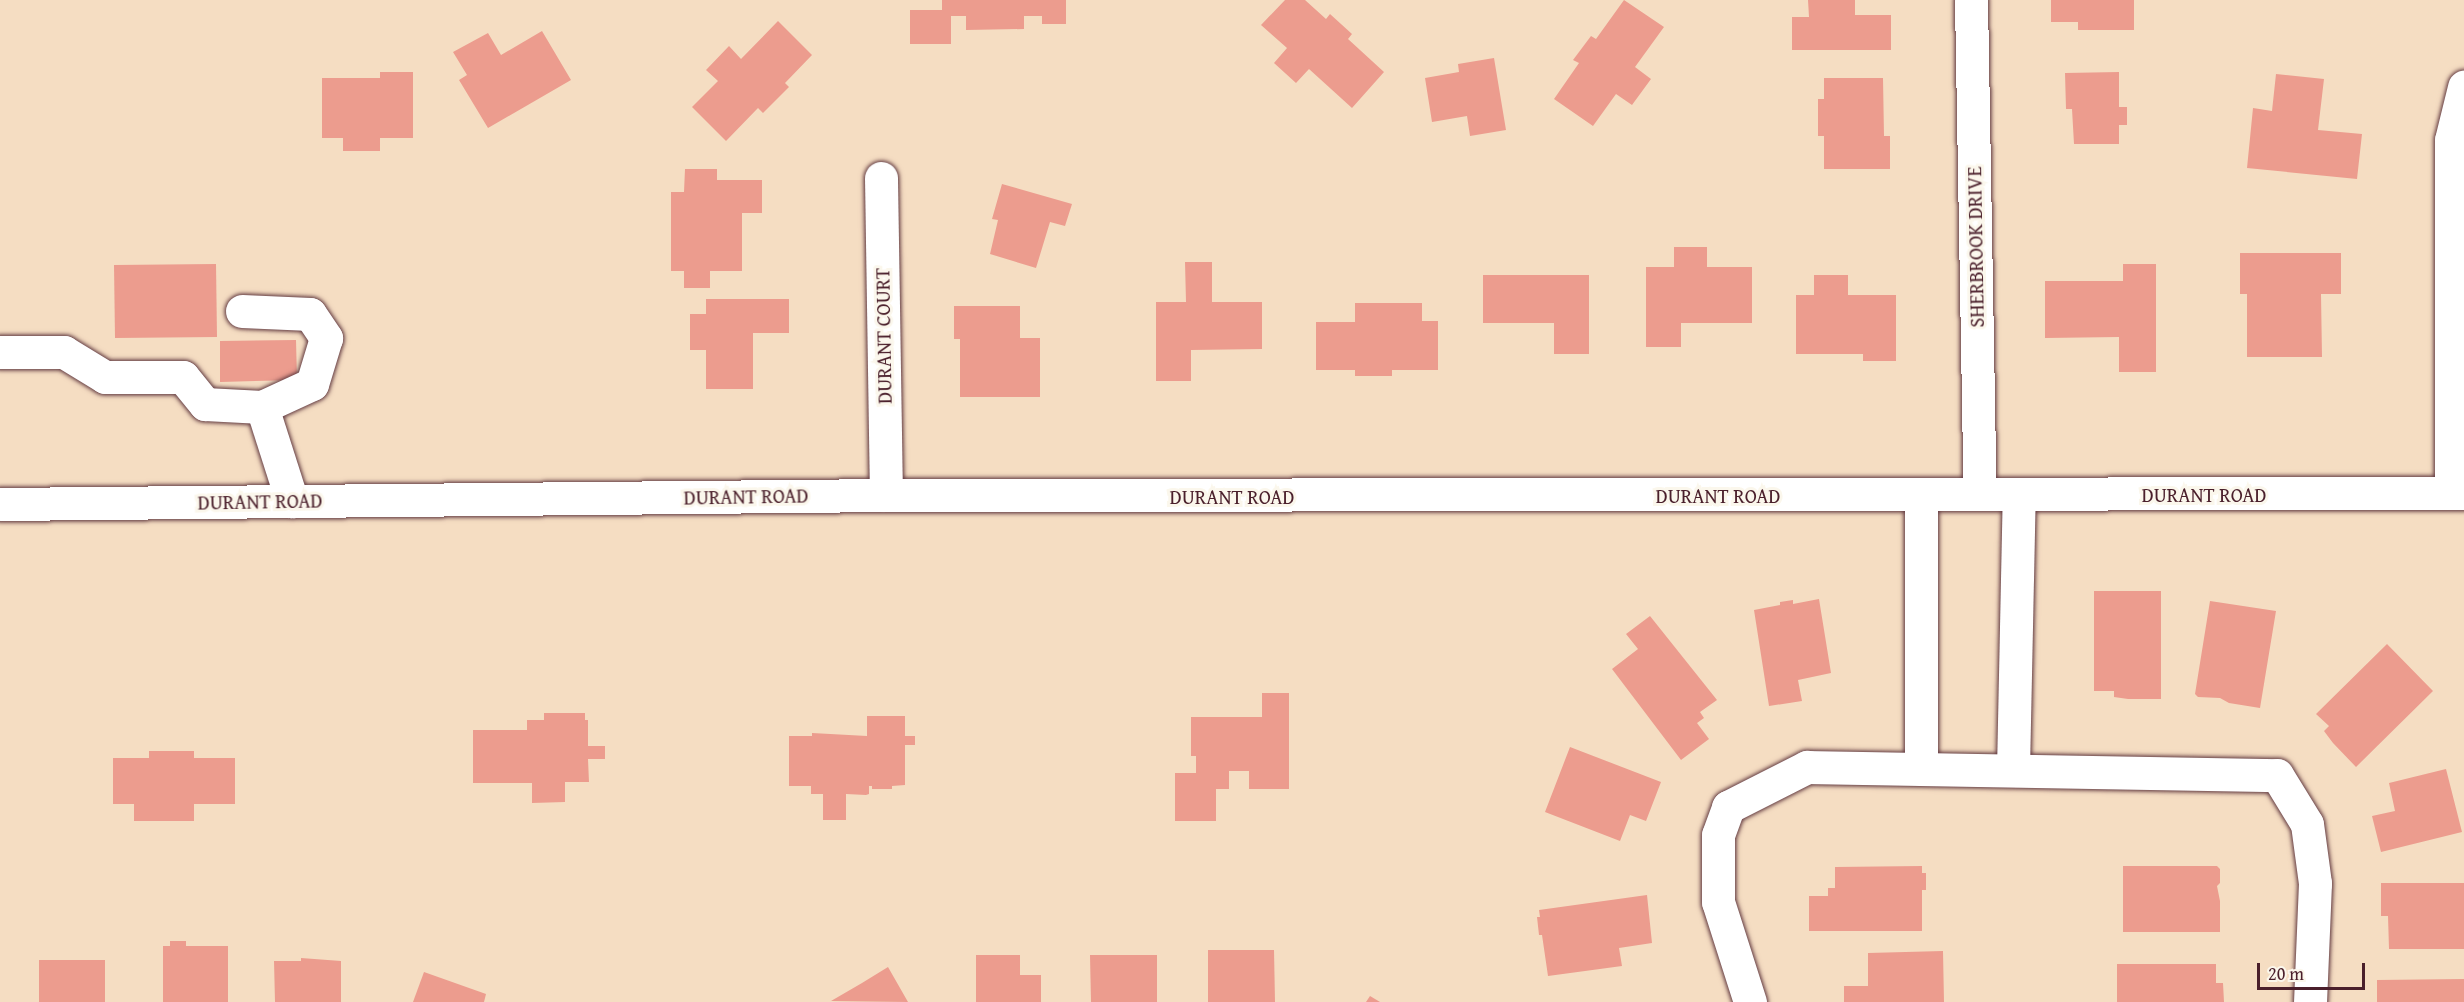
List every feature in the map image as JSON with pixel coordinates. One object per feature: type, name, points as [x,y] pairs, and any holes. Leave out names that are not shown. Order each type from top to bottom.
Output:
[{"type":"street","name":"SHERBROOK DRIVE","points":[[1971,0],[1980,494]]},
{"type":"street","points":[[2458,493],[2451,140],[2464,87]]},
{"type":"street","name":"DURANT COURT","points":[[881,178],[886,495]]},
{"type":"street","points":[[0,352],[64,352],[105,377],[183,377],[205,404],[262,407],[312,384],[326,338],[310,314],[242,311]]},
{"type":"street","points":[[262,407],[292,501]]},
{"type":"street","name":"DURANT ROAD","points":[[0,504],[886,495],[2458,493]]},
{"type":"street","points":[[1921,494],[1921,769]]},
{"type":"street","points":[[2013,770],[2019,494]]},
{"type":"street","points":[[1750,1002],[1718,902],[1718,835],[1728,807],[1808,766],[2277,775],[2307,824],[2315,883],[2310,1002]]},
{"type":"building","points":[[942,0],[1066,0],[1066,24],[1042,24],[1042,16],[1024,16],[1024,29],[966,30],[966,16],[951,16],[951,44],[910,44],[910,10],[942,10]]},
{"type":"building","points":[[1285,0],[1305,0],[1326,19],[1330,14],[1352,34],[1348,39],[1384,72],[1352,108],[1309,69],[1296,83],[1274,63],[1287,48],[1261,25]]},
{"type":"building","points":[[1624,0],[1664,27],[1635,67],[1651,79],[1632,105],[1616,94],[1593,126],[1554,99],[1579,63],[1573,60],[1591,36],[1596,39]]},
{"type":"building","points":[[1808,0],[1855,0],[1855,15],[1891,15],[1891,50],[1792,50],[1792,17],[1809,17]]},
{"type":"building","points":[[2051,0],[2134,0],[2134,30],[2078,30],[2078,22],[2051,22]]},
{"type":"building","points":[[778,21],[812,55],[785,83],[789,87],[763,113],[758,108],[726,141],[692,107],[718,81],[706,70],[729,46],[741,59]]},
{"type":"building","points":[[542,31],[571,80],[488,128],[459,80],[467,75],[453,52],[488,33],[501,55]]},
{"type":"building","points":[[1494,58],[1506,130],[1470,136],[1467,116],[1432,122],[1425,78],[1459,72],[1458,64]]},
{"type":"building","points":[[380,72],[413,72],[413,138],[380,138],[380,151],[343,151],[343,138],[322,138],[322,78],[380,78]]},
{"type":"building","points":[[2119,72],[2119,107],[2127,107],[2127,125],[2119,125],[2119,144],[2074,144],[2072,109],[2066,109],[2065,73]]},
{"type":"building","points":[[2276,74],[2324,79],[2318,130],[2362,134],[2357,179],[2247,168],[2253,108],[2272,111]]},
{"type":"building","points":[[1824,78],[1883,78],[1884,136],[1890,136],[1890,169],[1824,169],[1824,136],[1818,136],[1818,99],[1824,99]]},
{"type":"building","points":[[685,169],[717,169],[717,180],[762,180],[762,213],[742,213],[742,271],[710,271],[710,288],[684,288],[684,271],[671,271],[671,192],[684,192]]},
{"type":"building","points":[[1002,184],[1072,204],[1065,226],[1050,222],[1036,268],[990,254],[998,220],[992,219]]},
{"type":"building","points":[[1674,247],[1707,247],[1707,267],[1752,267],[1752,323],[1681,323],[1681,347],[1646,347],[1646,267],[1674,267]]},
{"type":"building","points":[[2240,253],[2341,253],[2341,294],[2321,294],[2322,357],[2247,357],[2247,294],[2240,294]]},
{"type":"building","points":[[1185,262],[1212,262],[1212,302],[1262,302],[1262,349],[1191,350],[1191,381],[1156,381],[1156,302],[1186,302]]},
{"type":"building","points":[[216,264],[217,337],[115,338],[114,265]]},
{"type":"building","points":[[2123,264],[2156,264],[2156,372],[2119,372],[2119,337],[2045,338],[2045,281],[2123,281]]},
{"type":"building","points":[[1483,275],[1589,275],[1589,354],[1554,354],[1554,323],[1483,323]]},
{"type":"building","points":[[1814,275],[1848,275],[1848,295],[1896,295],[1896,361],[1863,361],[1863,354],[1796,354],[1796,295],[1814,295]]},
{"type":"building","points":[[706,299],[789,299],[789,333],[753,333],[753,389],[706,389],[706,350],[690,350],[690,314],[706,314]]},
{"type":"building","points":[[1355,303],[1422,303],[1422,321],[1438,321],[1438,370],[1392,370],[1392,376],[1355,376],[1355,370],[1316,370],[1316,322],[1355,322]]},
{"type":"building","points":[[954,306],[1020,306],[1020,338],[1040,338],[1040,397],[960,397],[960,339],[954,339]]},
{"type":"building","points":[[296,340],[297,380],[220,382],[220,341]]},
{"type":"building","points":[[2094,591],[2161,591],[2161,699],[2128,699],[2114,697],[2114,691],[2094,691]]},
{"type":"building","points":[[1819,599],[1831,673],[1798,680],[1802,701],[1769,706],[1754,610],[1780,605],[1780,602],[1793,600],[1793,604]]},
{"type":"building","points":[[2210,601],[2276,611],[2260,708],[2229,703],[2220,698],[2198,697],[2195,694]]},
{"type":"building","points":[[1650,616],[1717,700],[1700,712],[1704,718],[1697,723],[1709,739],[1681,760],[1612,669],[1638,649],[1626,634]]},
{"type":"building","points":[[2387,644],[2433,691],[2356,767],[2333,743],[2324,731],[2329,726],[2316,714]]},
{"type":"building","points":[[1262,693],[1289,693],[1289,789],[1249,789],[1249,771],[1229,771],[1229,789],[1216,789],[1216,821],[1175,821],[1175,773],[1196,773],[1196,756],[1191,756],[1191,717],[1262,717]]},
{"type":"building","points":[[544,713],[585,713],[585,720],[588,720],[588,746],[605,746],[605,759],[588,759],[589,782],[565,782],[565,802],[532,803],[532,783],[473,783],[473,730],[527,730],[527,720],[544,720]]},
{"type":"building","points":[[867,716],[905,716],[905,736],[915,736],[915,745],[905,745],[905,785],[892,786],[892,789],[872,789],[872,786],[869,786],[869,794],[846,794],[846,820],[823,820],[823,794],[811,794],[811,786],[789,786],[789,736],[812,736],[812,733],[867,736]]},
{"type":"building","points":[[1570,747],[1661,782],[1646,821],[1630,815],[1620,841],[1545,812]]},
{"type":"building","points":[[149,751],[194,751],[194,758],[235,758],[235,804],[194,804],[194,821],[134,821],[134,804],[113,804],[113,758],[149,758]]},
{"type":"building","points":[[2446,769],[2462,832],[2381,852],[2372,816],[2395,811],[2389,783]]},
{"type":"building","points":[[1922,866],[1922,873],[1926,873],[1926,890],[1922,890],[1922,931],[1809,931],[1809,896],[1828,896],[1828,888],[1835,888],[1835,867]]},
{"type":"building","points":[[2123,866],[2217,866],[2220,869],[2220,883],[2217,886],[2220,901],[2220,932],[2123,932]]},
{"type":"building","points":[[2381,883],[2464,883],[2464,949],[2389,949],[2388,916],[2381,916]]},
{"type":"building","points":[[1647,895],[1652,943],[1619,948],[1622,966],[1548,976],[1542,935],[1539,935],[1537,917],[1540,917],[1539,910]]},
{"type":"building","points":[[170,941],[186,941],[186,946],[228,946],[228,1002],[163,1002],[163,946],[170,946]]},
{"type":"building","points":[[1208,950],[1274,950],[1275,1002],[1208,1002]]},
{"type":"building","points":[[1943,951],[1944,1002],[1844,1002],[1844,986],[1868,986],[1868,953]]},
{"type":"building","points":[[976,955],[1020,955],[1020,975],[1041,975],[1041,1002],[976,1002]]},
{"type":"building","points":[[1090,955],[1157,955],[1157,1002],[1091,1002]]},
{"type":"building","points":[[301,958],[341,961],[341,1002],[275,1002],[274,961],[301,961]]},
{"type":"building","points":[[39,960],[105,960],[105,1002],[39,1002]]},
{"type":"building","points":[[2117,964],[2216,964],[2216,983],[2223,983],[2224,1002],[2117,1002]]},
{"type":"building","points":[[888,967],[908,1002],[831,1001],[862,983]]},
{"type":"building","points":[[424,972],[486,994],[484,1002],[413,1002]]},
{"type":"building","points":[[2464,979],[2464,1002],[2377,1002],[2377,980]]},
{"type":"building","points":[[1370,996],[1380,1002],[1366,1002]]}]
